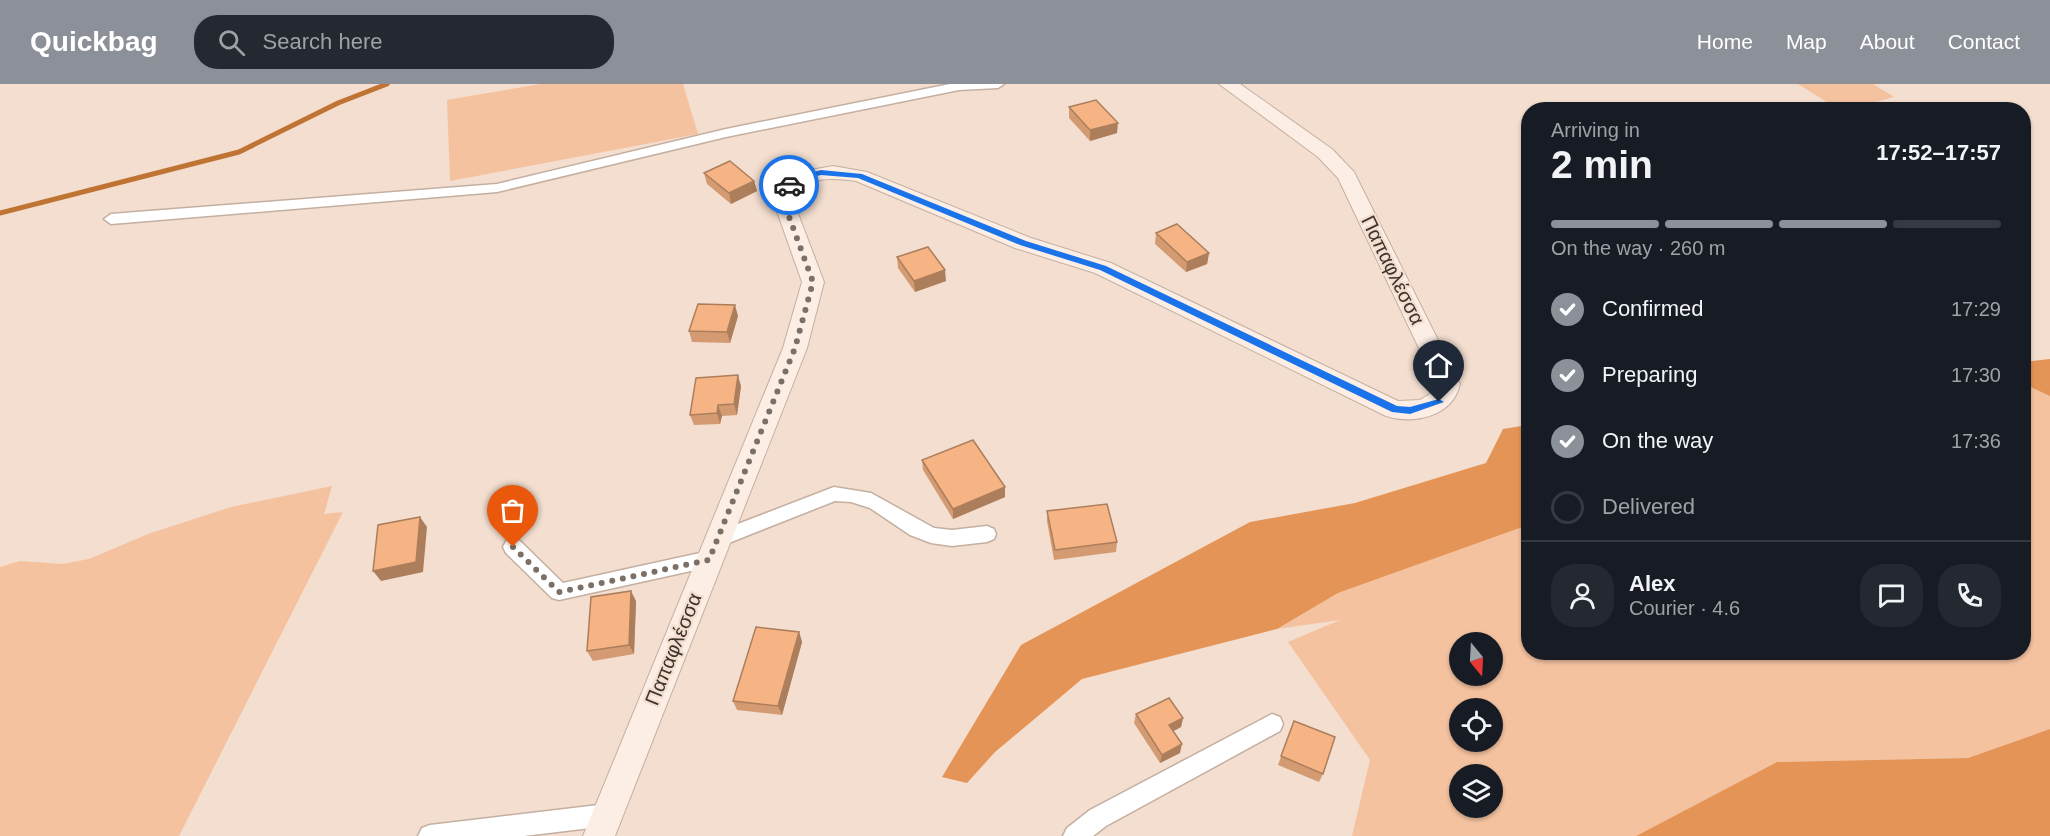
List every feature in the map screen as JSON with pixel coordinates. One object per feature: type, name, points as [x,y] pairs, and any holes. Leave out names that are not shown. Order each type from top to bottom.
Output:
[{"type":"street","points":[[111,219],[497,188],[726,133],[959,86],[998,84]]},
{"type":"street","name":"Παπαφλέσσα","points":[[603,825],[795,348],[812,293],[813,282],[783,196],[793,181],[821,172],[860,176],[1023,243],[1103,268],[1395,410],[1410,411],[1439,402],[1447,394],[1448,384],[1347,176],[1325,153],[1228,84]]},
{"type":"street","points":[[513,547],[559,592],[712,550],[824,498],[844,494],[872,499],[917,529],[933,536],[950,538],[987,534]]},
{"type":"street","points":[[1075,836],[1098,818],[1272,724]]},
{"type":"street","points":[[430,836],[603,825]]},
{"type":"shaded area","points":[[541,84],[683,84],[698,134],[450,181],[447,100]]},
{"type":"shaded area","points":[[1798,84],[1873,84],[1894,97],[1876,102],[1827,102]]},
{"type":"shaded area","points":[[2050,359],[2050,396],[2031,387],[2031,361]]},
{"type":"shaded area","points":[[2031,387],[2050,396],[2050,729],[1968,758],[1777,762],[1636,836],[1352,836],[1370,760],[1288,642],[1340,620],[1277,629],[1338,593],[1521,528],[1521,660],[2031,660]]},
{"type":"shaded area","points":[[1521,426],[1521,528],[1338,593],[1277,629],[1082,679],[995,752],[967,783],[942,777],[1021,645],[1250,522],[1355,503],[1486,463],[1503,429]]},
{"type":"shaded area","points":[[332,486],[324,514],[343,512],[179,836],[0,836],[0,567],[20,561],[62,564],[89,559],[148,534],[231,507]]},
{"type":"shaded area","points":[[2050,729],[2050,836],[1636,836],[1777,762],[1968,758]]},
{"type":"building","points":[[1096,100],[1118,123],[1090,130],[1069,107]]},
{"type":"building","points":[[730,161],[754,181],[729,193],[704,173]]},
{"type":"building","points":[[1177,224],[1209,253],[1187,262],[1156,233]]},
{"type":"building","points":[[928,247],[945,270],[914,281],[897,257]]},
{"type":"building","points":[[698,304],[735,305],[727,332],[689,331]]},
{"type":"building","points":[[738,375],[734,404],[718,405],[717,413],[690,415],[696,378]]},
{"type":"building","points":[[973,440],[1005,487],[953,509],[922,460]]},
{"type":"building","points":[[1107,504],[1117,542],[1055,550],[1047,511]]},
{"type":"building","points":[[420,517],[416,562],[373,571],[378,525]]},
{"type":"building","points":[[631,591],[629,645],[587,651],[591,597]]},
{"type":"building","points":[[756,627],[799,632],[778,706],[733,701]]},
{"type":"building","points":[[1169,698],[1183,718],[1169,725],[1182,744],[1162,755],[1136,714]]},
{"type":"building","points":[[1294,721],[1335,737],[1323,774],[1281,756]]},
{"type":"waterway","points":[[0,213],[239,152],[338,103],[387,84]]},
{"type":"way so far","points":[[513,547],[559,592],[709,560],[795,348],[812,293],[813,282],[784,203],[783,196],[789,185]]},
{"type":"route","points":[[789,185],[801,177],[821,172],[842,172],[860,176],[1023,243],[1103,268],[1395,410],[1410,411],[1427,408],[1439,402]]}]
